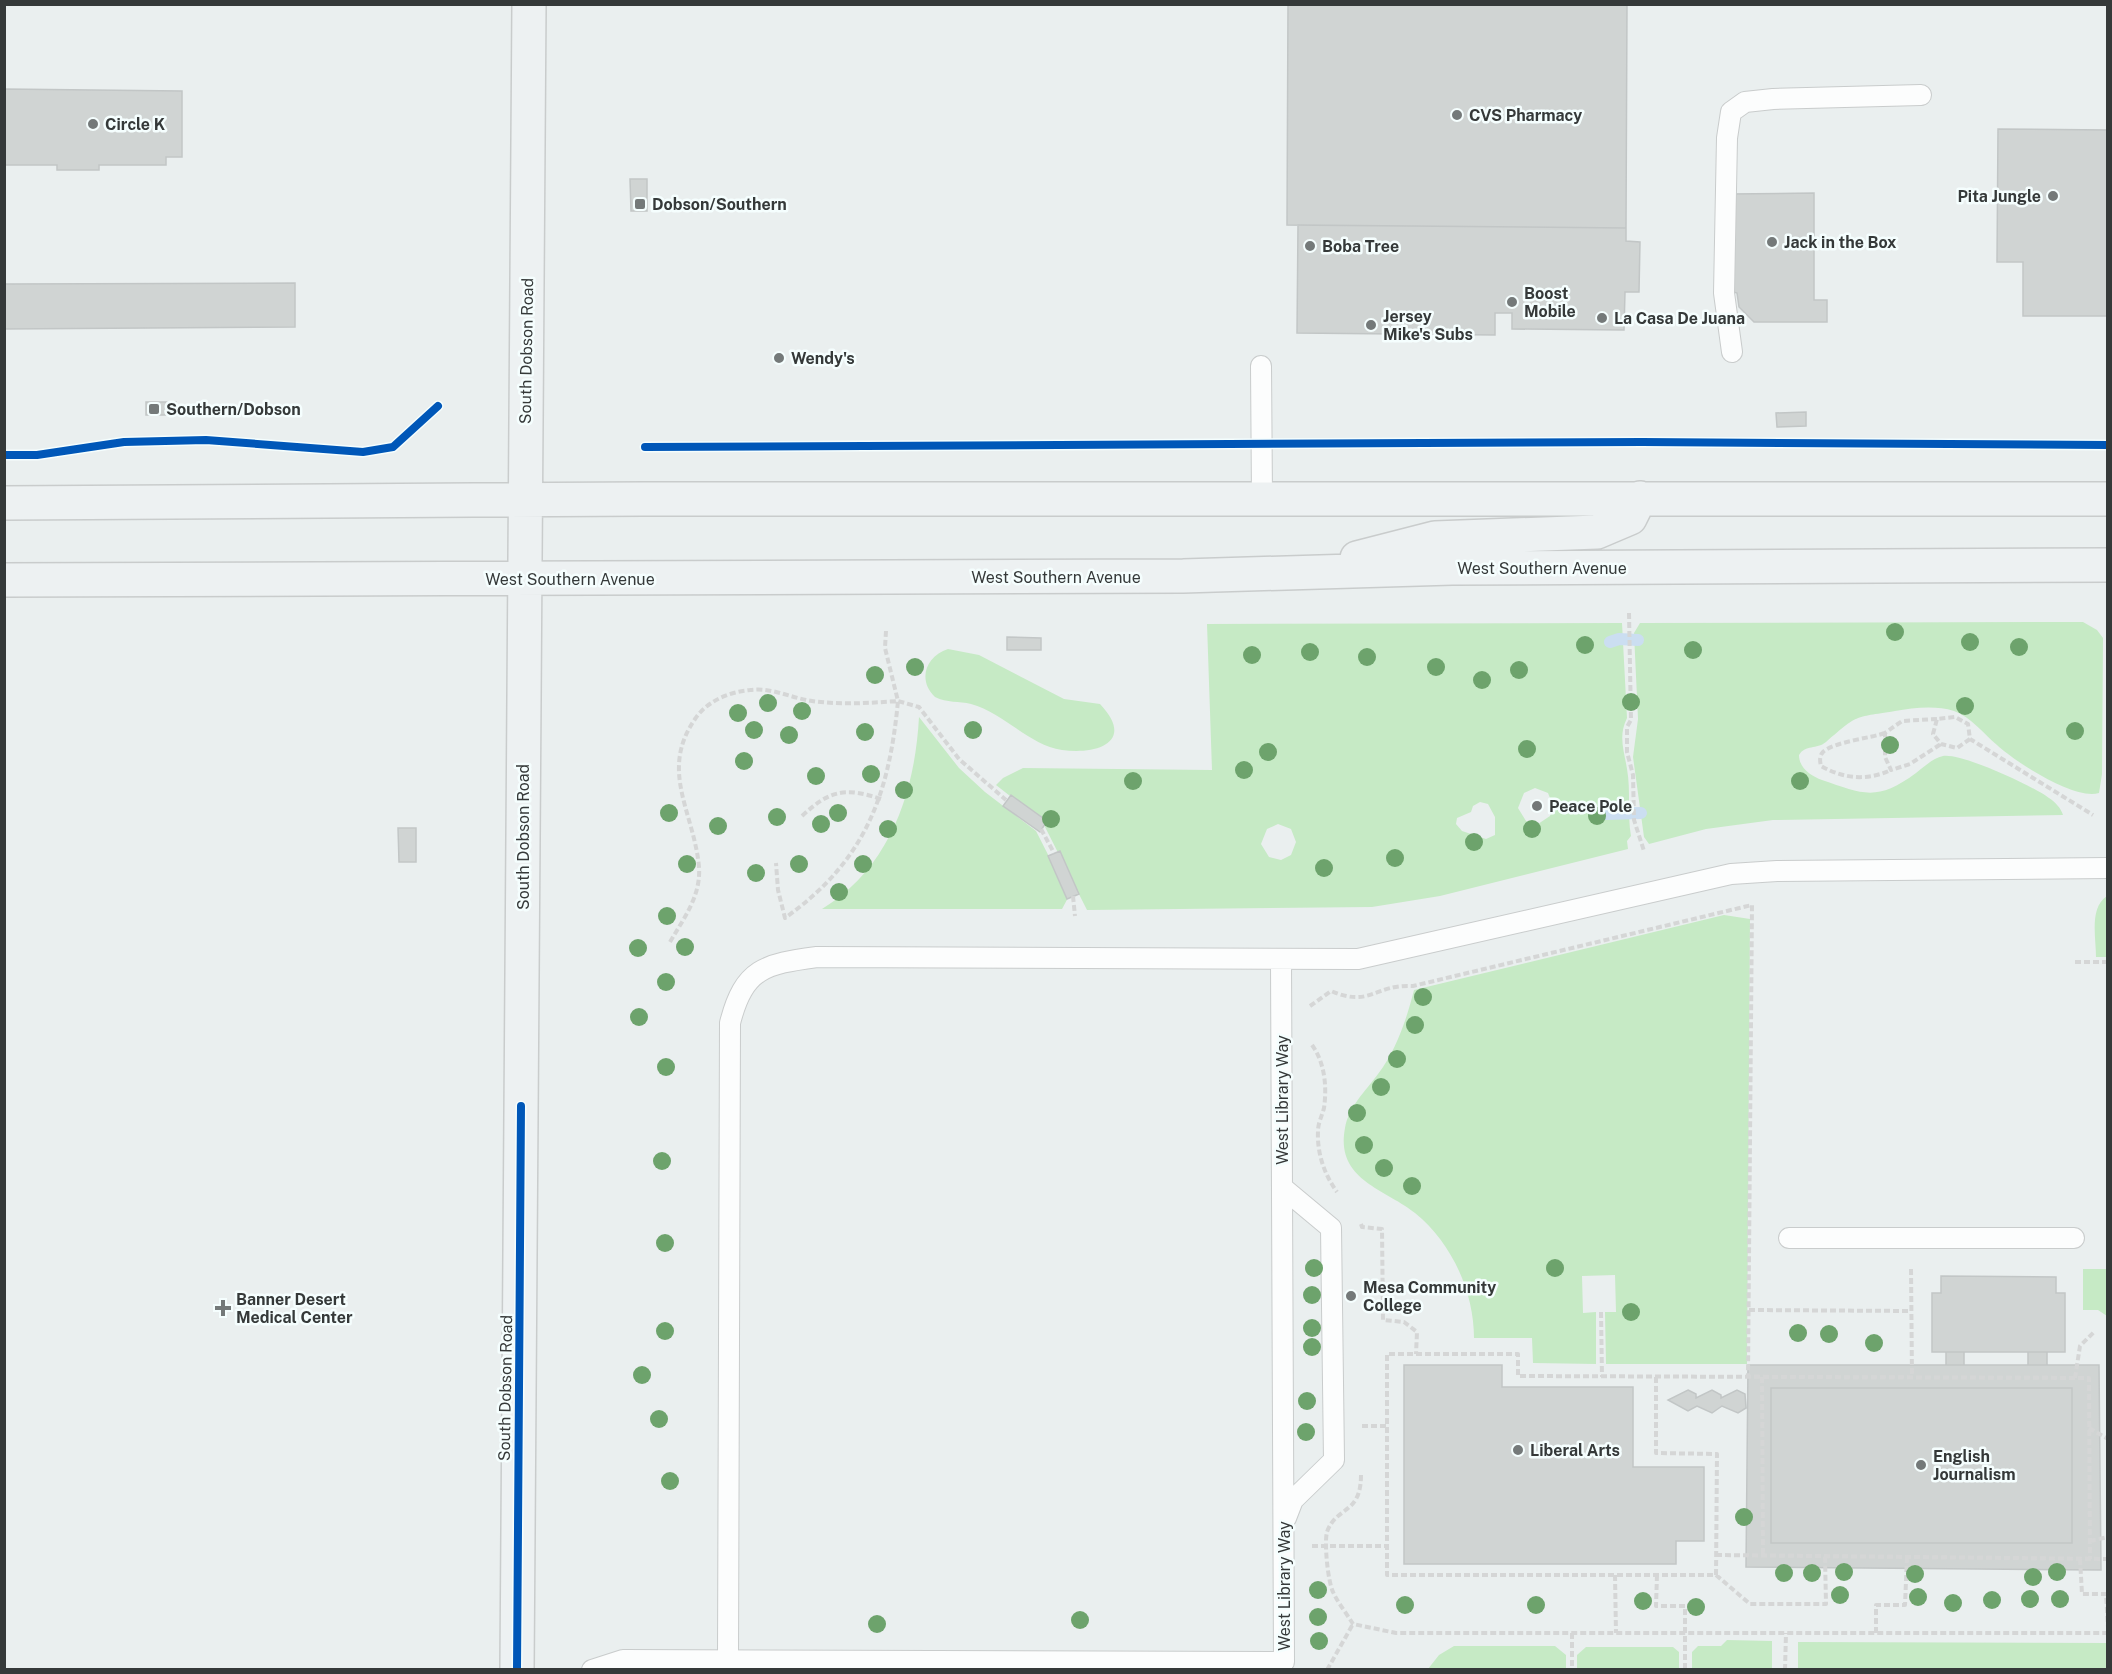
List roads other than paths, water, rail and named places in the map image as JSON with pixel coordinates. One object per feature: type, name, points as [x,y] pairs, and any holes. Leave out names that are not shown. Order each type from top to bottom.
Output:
[{"type":"main road","name":"South Dobson Road","points":[[516,1670],[524,501],[530,4]]},
{"type":"main road","points":[[4,503],[1262,498],[2108,499]]},
{"type":"main road","points":[[1304,572],[1435,537],[1597,532],[1630,518],[1640,498]]},
{"type":"main road","name":"West Southern Avenue","points":[[4,580],[1183,576],[1304,572],[2108,565]]},
{"type":"lane","points":[[1732,352],[1724,292],[1727,138],[1731,112],[1745,102],[1773,99],[1921,95]]},
{"type":"lane","points":[[1261,366],[1262,498]]},
{"type":"lane","points":[[728,1661],[730,1023],[736,997],[752,975],[783,961],[817,957],[1358,959],[1731,874],[1776,871],[2108,868]]},
{"type":"lane","name":"West Library Way","points":[[592,1670],[623,1660],[1284,1662],[1281,960]]},
{"type":"lane","points":[[1283,1188],[1331,1228],[1334,1460],[1293,1500],[1284,1523]]},
{"type":"lane","points":[[1789,1238],[2074,1238]]},
{"type":"waterway","points":[[1610,642],[1619,639],[1638,640]]},
{"type":"waterway","points":[[1606,814],[1641,813]]},
{"type":"place","name":"CVS Pharmacy","points":[[1457,115]]},
{"type":"place","name":"Circle K","points":[[93,124]]},
{"type":"place","name":"Pita Jungle","points":[[2053,196]]},
{"type":"place","name":"Dobson/Southern","points":[[640,204]]},
{"type":"place","name":"Jack in the Box","points":[[1772,242]]},
{"type":"place","name":"Boba Tree","points":[[1310,246]]},
{"type":"place","name":"Boost Mobile","points":[[1512,302]]},
{"type":"place","name":"La Casa De Juana","points":[[1602,318]]},
{"type":"place","name":"Jersey Mike's Subs","points":[[1371,325]]},
{"type":"place","name":"Wendy's","points":[[779,358]]},
{"type":"place","name":"Southern/Dobson","points":[[154,409]]},
{"type":"place","name":"Peace Pole","points":[[1537,806]]},
{"type":"place","name":"Mesa Community College","points":[[1351,1296]]},
{"type":"place","name":"Banner Desert Medical Center","points":[[223,1308]]},
{"type":"place","name":"Liberal Arts","points":[[1518,1450]]},
{"type":"place","name":"English Journalism","points":[[1921,1465]]}]
